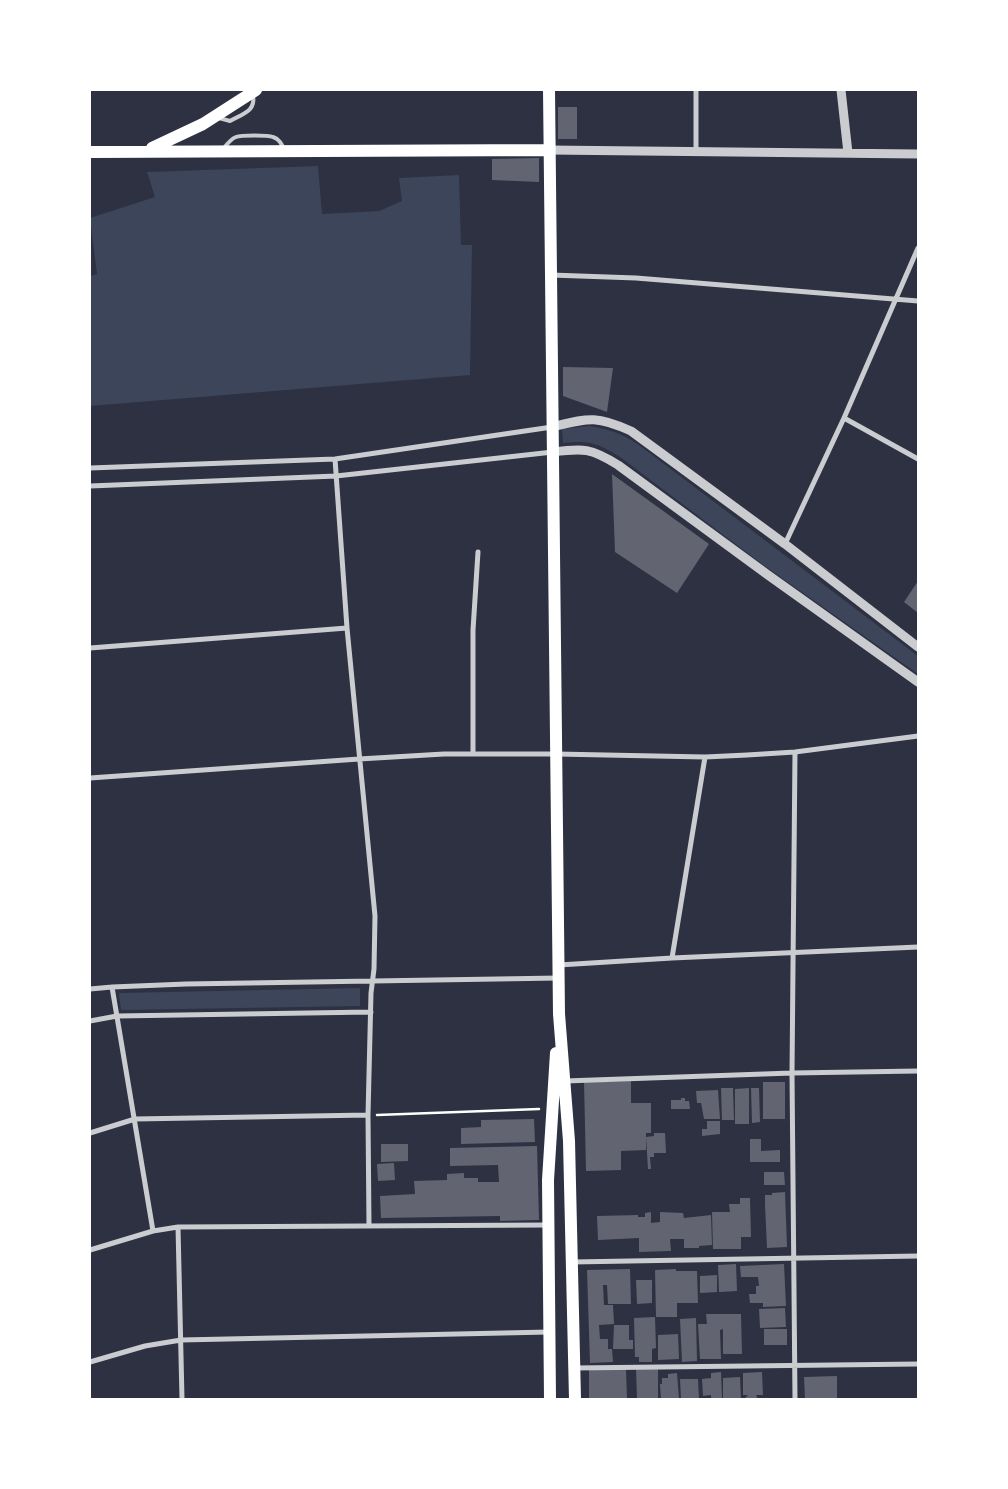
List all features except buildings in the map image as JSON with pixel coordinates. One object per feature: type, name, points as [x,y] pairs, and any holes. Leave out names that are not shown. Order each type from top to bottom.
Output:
[{"type":"main road","points":[[549,90],[559,972],[569,1140],[575,1399]]},
{"type":"main road","points":[[145,151],[203,124],[254,92]]},
{"type":"main road","points":[[203,124],[200,131],[200,140],[207,151]]},
{"type":"main road","points":[[90,152],[549,150]]},
{"type":"main road","points":[[550,1399],[547,1224],[551,1108],[560,1014]]},
{"type":"street","points":[[696,90],[696,152]]},
{"type":"street","points":[[842,90],[848,153]]},
{"type":"street","points":[[549,150],[918,154]]},
{"type":"street","points":[[785,544],[844,418],[918,248]]},
{"type":"street","points":[[550,275],[636,278],[918,301]]},
{"type":"street","points":[[90,468],[335,459],[552,427],[587,418],[603,420],[631,431],[785,544],[918,647]]},
{"type":"street","points":[[844,418],[918,459]]},
{"type":"street","points":[[90,486],[336,476],[587,449],[618,464],[760,570],[918,682]]},
{"type":"street","points":[[335,459],[347,628],[375,916],[373,980],[370,992],[369,1226]]},
{"type":"street","points":[[473,754],[473,630],[478,552]]},
{"type":"street","points":[[90,648],[347,628]]},
{"type":"street","points":[[90,778],[359,758],[473,754],[705,757],[795,752],[918,736]]},
{"type":"street","points":[[795,752],[792,1073],[795,1399]]},
{"type":"street","points":[[672,958],[705,757]]},
{"type":"street","points":[[90,989],[559,972],[672,958],[918,947]]},
{"type":"street","points":[[112,987],[153,1231]]},
{"type":"street","points":[[90,1021],[117,1016],[371,1012]]},
{"type":"street","points":[[564,1081],[918,1070]]},
{"type":"street","points":[[90,1133],[134,1119],[368,1115]]},
{"type":"street","points":[[90,1250],[153,1231],[178,1227],[547,1224]]},
{"type":"street","points":[[178,1227],[182,1396]]},
{"type":"street","points":[[572,1262],[918,1256]]},
{"type":"street","points":[[90,1362],[145,1346],[181,1340],[549,1332]]},
{"type":"street","points":[[574,1368],[918,1364]]},
{"type":"path","points":[[368,1115],[551,1108]]},
{"type":"shaded area","points":[[318,166],[322,214],[379,211],[402,201],[399,178],[459,175],[461,245],[472,245],[470,375],[90,406],[90,276],[97,274],[90,218],[155,197],[147,172]]},
{"type":"shaded area","points":[[590,426],[616,432],[639,445],[918,656],[918,674],[762,564],[620,457],[605,448],[587,442],[563,443],[562,429]]},
{"type":"shaded area","points":[[360,988],[360,1006],[121,1010],[119,993]]}]
